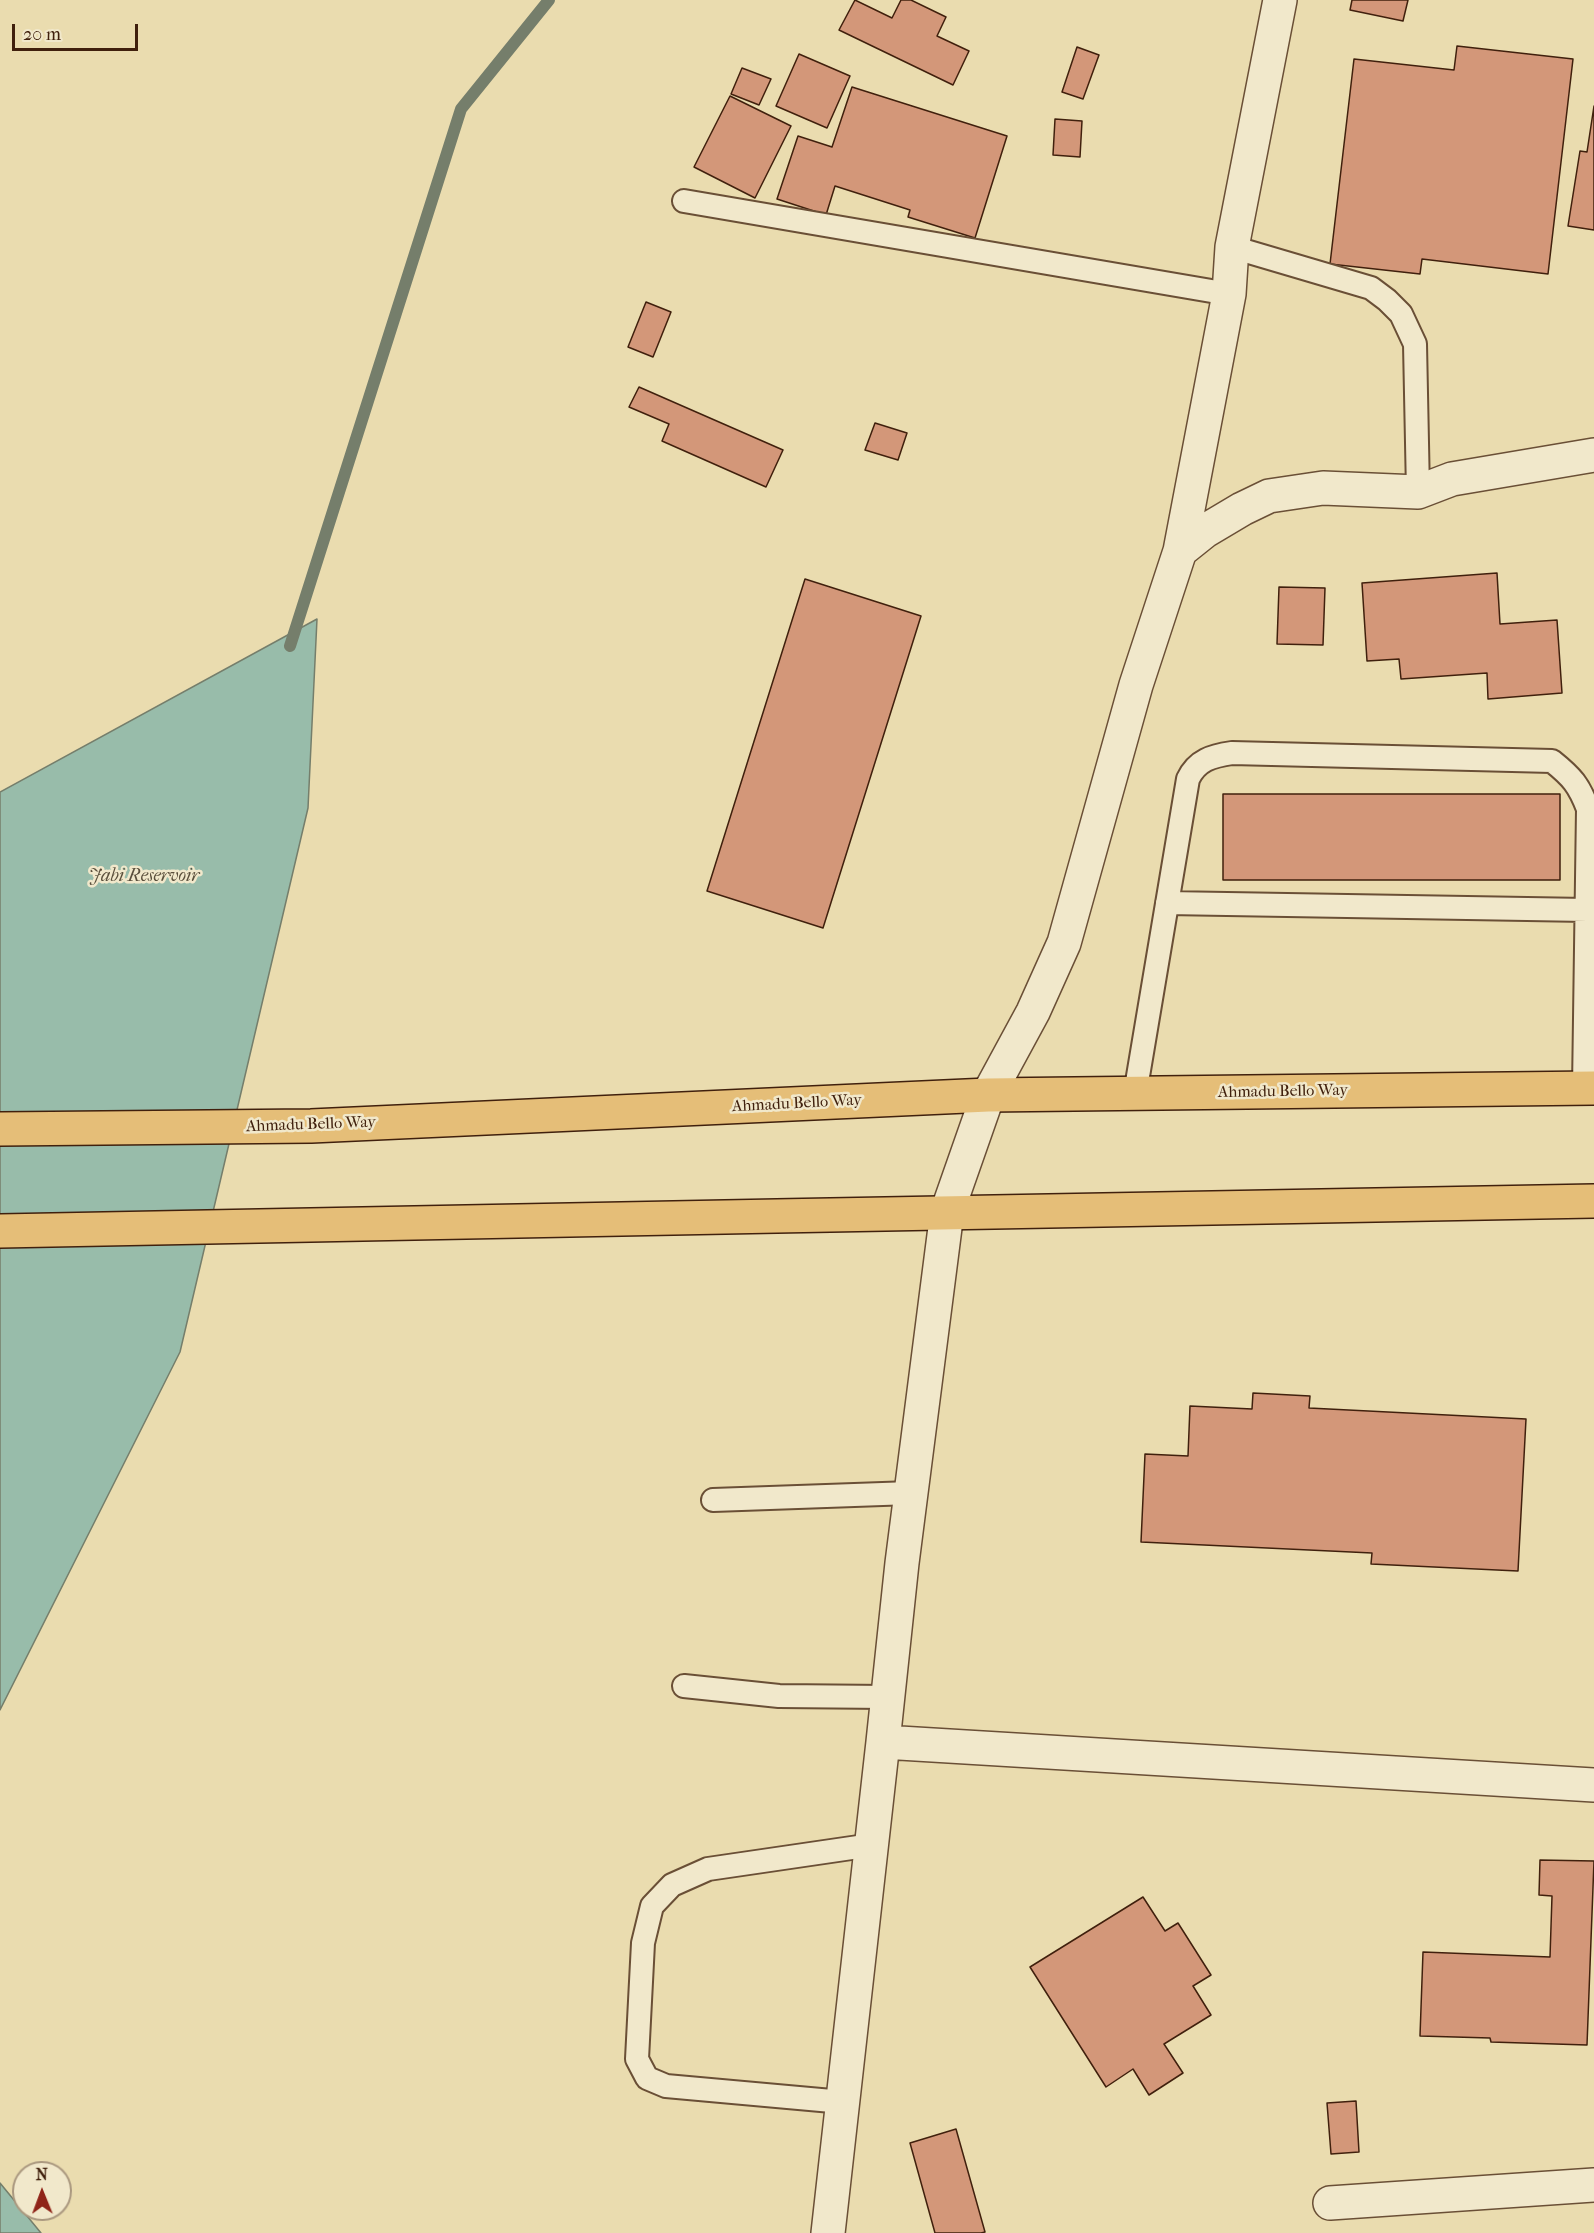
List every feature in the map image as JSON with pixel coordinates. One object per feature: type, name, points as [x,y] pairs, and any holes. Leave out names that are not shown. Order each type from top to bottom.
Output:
[{"type":"main road","name":"Ahmadu Bello Way","points":[[0,1129],[311,1126],[988,1095],[1589,1088]]},
{"type":"main road","points":[[0,1232],[1594,1201]]},
{"type":"street","points":[[828,2233],[911,1493],[947,1212],[988,1095],[1033,1012],[1064,944],[1136,685],[1180,551],[1229,294],[1232,247],[1280,0]]},
{"type":"street","points":[[1180,551],[1214,526],[1269,496],[1323,488],[1418,492],[1452,479],[1594,455]]},
{"type":"street","points":[[883,1742],[1594,1785]]},
{"type":"street","points":[[1330,2203],[1594,2185]]},
{"type":"lane","points":[[684,201],[1229,294]]},
{"type":"lane","points":[[1232,247],[1371,288],[1401,314],[1415,344],[1418,492]]},
{"type":"lane","points":[[1135,1094],[1188,779],[1192,770],[1200,763],[1214,756],[1232,753],[1552,761],[1571,776],[1580,789],[1588,809],[1589,1088]]},
{"type":"lane","points":[[1167,903],[1587,910]]},
{"type":"lane","points":[[713,1500],[911,1493]]},
{"type":"lane","points":[[684,1686],[779,1696],[888,1697]]},
{"type":"lane","points":[[843,2102],[666,2086],[647,2078],[637,2059],[643,1943],[652,1906],[672,1885],[708,1869],[872,1845]]},
{"type":"water","name":"Jabi Reservoir","points":[[317,619],[308,808],[180,1352],[0,1710],[0,792]]},
{"type":"water","points":[[0,2183],[12,2198],[12,2221],[31,2221],[41,2233],[0,2233]]},
{"type":"building","points":[[855,0],[892,18],[901,0],[911,0],[946,17],[937,36],[969,51],[953,85],[839,30]]},
{"type":"building","points":[[1352,0],[1408,0],[1403,21],[1350,10]]},
{"type":"building","points":[[1457,46],[1573,59],[1548,274],[1422,259],[1420,274],[1330,264],[1354,59],[1454,70]]},
{"type":"building","points":[[1077,47],[1099,55],[1083,99],[1062,92]]},
{"type":"building","points":[[799,54],[850,76],[827,128],[776,106]]},
{"type":"building","points":[[742,68],[771,79],[759,105],[731,94]]},
{"type":"building","points":[[852,87],[1007,136],[975,238],[908,217],[910,210],[835,186],[826,215],[777,199],[798,136],[832,147]]},
{"type":"building","points":[[730,96],[791,126],[755,198],[694,167]]},
{"type":"building","points":[[1594,106],[1594,230],[1568,226],[1580,151],[1587,152]]},
{"type":"building","points":[[1055,119],[1082,121],[1080,157],[1053,155]]},
{"type":"building","points":[[646,302],[671,312],[653,357],[628,347]]},
{"type":"building","points":[[639,387],[783,450],[766,487],[662,441],[669,424],[629,407]]},
{"type":"building","points":[[875,423],[907,433],[898,460],[865,450]]},
{"type":"building","points":[[1497,573],[1500,624],[1557,620],[1562,693],[1488,699],[1487,673],[1401,679],[1399,659],[1367,661],[1362,583]]},
{"type":"building","points":[[805,579],[921,616],[823,928],[707,891]]},
{"type":"building","points":[[1279,587],[1325,588],[1323,645],[1277,644]]},
{"type":"building","points":[[1223,794],[1560,794],[1560,880],[1223,880]]},
{"type":"building","points":[[1253,1393],[1310,1396],[1309,1408],[1526,1419],[1518,1571],[1371,1564],[1372,1553],[1141,1542],[1145,1454],[1188,1456],[1190,1406],[1252,1409]]},
{"type":"building","points":[[1540,1860],[1594,1861],[1587,2045],[1491,2042],[1490,2038],[1420,2036],[1423,1952],[1550,1957],[1552,1896],[1539,1895]]},
{"type":"building","points":[[1143,1897],[1165,1931],[1178,1923],[1211,1975],[1193,1986],[1211,2015],[1164,2044],[1183,2073],[1149,2095],[1133,2069],[1106,2087],[1030,1967]]},
{"type":"building","points":[[1356,2101],[1359,2152],[1331,2154],[1327,2103]]},
{"type":"building","points":[[956,2129],[985,2232],[935,2233],[910,2143]]},
{"type":"waterway","points":[[290,646],[461,109],[549,0]]}]
